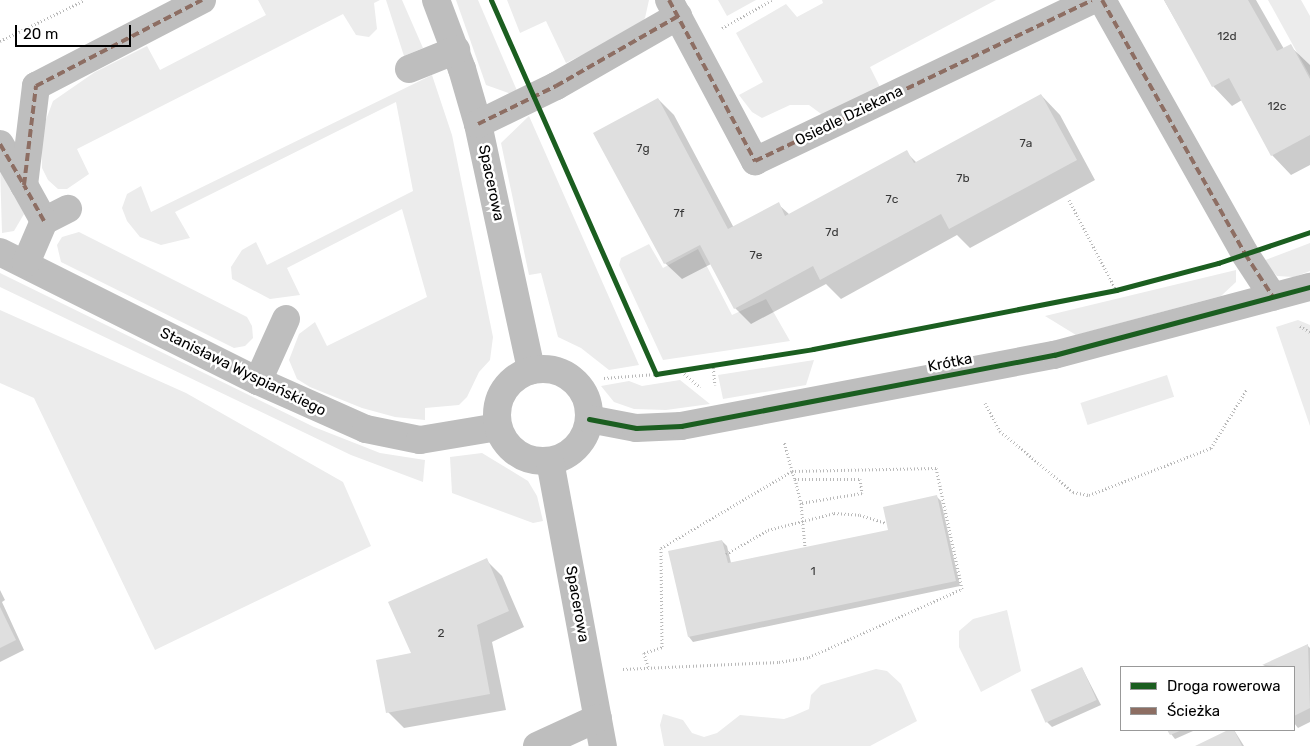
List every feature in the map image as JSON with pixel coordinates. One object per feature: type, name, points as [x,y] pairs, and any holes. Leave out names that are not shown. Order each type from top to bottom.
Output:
[{"type":"street","points":[[24,185],[36,86],[202,0]]},
{"type":"street","name":"Spacerowa","points":[[436,0],[456,50],[478,124],[531,370]]},
{"type":"street","name":"Osiedle Dziekana","points":[[478,124],[541,94],[673,8],[755,161],[1092,0]]},
{"type":"street","points":[[1102,0],[1245,254],[1273,298]]},
{"type":"street","points":[[409,68],[456,50]]},
{"type":"street","points":[[0,144],[44,221]]},
{"type":"street","points":[[26,263],[44,221],[68,208]]},
{"type":"street","name":"Stanisława Wyspiańskiego","points":[[0,252],[26,263],[258,381],[343,421],[386,435],[436,439],[498,427]]},
{"type":"street","name":"Krótka","points":[[589,419],[636,428],[681,426],[1054,355],[1310,287]]},
{"type":"street","points":[[258,381],[286,319]]},
{"type":"street","points":[[546,368],[573,379],[588,404],[589,419],[577,447],[565,456],[550,461],[528,459],[518,454],[506,442],[498,427],[498,403],[502,392],[520,375],[531,370],[546,368]]},
{"type":"street","name":"Spacerowa","points":[[550,461],[603,746]]},
{"type":"street","points":[[537,746],[598,718]]},
{"type":"path","points":[[0,41],[85,0]]},
{"type":"path","points":[[693,45],[772,0]]},
{"type":"path","points":[[1069,200],[1116,290]]},
{"type":"path","points":[[680,369],[708,395]]},
{"type":"path","points":[[604,378],[656,374]]},
{"type":"path","points":[[982,398],[1000,431],[1073,492],[1089,495],[1211,448],[1247,389]]},
{"type":"path","points":[[784,442],[801,502],[800,521],[805,547]]},
{"type":"path","points":[[620,669],[780,662],[809,657],[962,589],[936,468],[792,470],[661,548],[662,647],[644,653],[648,667]]},
{"type":"path","points":[[795,479],[860,478],[862,493],[801,502]]},
{"type":"path","points":[[726,554],[768,530],[834,513],[860,515],[886,523]]},
{"type":"shaded area","points":[[258,0],[380,0],[374,3],[377,29],[369,37],[356,35],[343,14],[77,149],[89,174],[67,189],[58,189],[48,180],[42,168],[41,133],[53,101],[95,72],[147,46],[160,70],[266,15]]},
{"type":"shaded area","points":[[386,0],[402,0],[423,48],[404,56]]},
{"type":"shaded area","points":[[456,0],[478,0],[518,93],[514,95],[486,85]]},
{"type":"shaded area","points":[[507,0],[649,0],[645,18],[637,28],[566,63],[546,21],[520,33]]},
{"type":"shaded area","points":[[718,0],[756,0],[727,16]]},
{"type":"shaded area","points":[[822,0],[996,0],[870,67],[882,91],[824,116],[809,105],[790,105],[762,118],[752,112],[739,95],[763,82],[736,33],[786,4],[797,17],[823,3]]},
{"type":"shaded area","points":[[1268,0],[1301,0],[1310,16],[1310,76]]},
{"type":"shaded area","points":[[432,75],[452,135],[493,337],[490,360],[479,372],[467,397],[459,405],[425,408],[425,420],[395,417],[362,408],[310,387],[297,379],[289,360],[299,334],[315,322],[327,346],[427,297],[402,209],[287,268],[300,295],[270,299],[232,279],[231,267],[242,250],[256,242],[267,265],[413,191],[396,102],[175,212],[190,238],[161,245],[140,237],[127,221],[122,208],[127,194],[141,186],[151,212]]},
{"type":"shaded area","points":[[529,116],[639,365],[609,370],[581,348],[558,337],[541,273],[529,275],[501,143]]},
{"type":"shaded area","points":[[0,166],[24,214],[14,231],[2,233]]},
{"type":"shaded area","points":[[79,232],[247,317],[252,326],[253,338],[245,346],[234,348],[61,262],[57,245],[62,237]]},
{"type":"shaded area","points":[[1310,243],[1310,271],[1294,277],[1277,276],[1263,261]]},
{"type":"shaded area","points":[[649,244],[663,268],[698,249],[732,315],[766,299],[790,341],[663,360],[619,265],[621,258]]},
{"type":"shaded area","points":[[1236,270],[1236,282],[1221,296],[1076,335],[1045,316]]},
{"type":"shaded area","points":[[0,273],[314,427],[380,453],[425,460],[423,482],[351,455],[0,287]]},
{"type":"shaded area","points":[[0,310],[186,393],[343,482],[371,546],[155,650],[34,398],[0,383]]},
{"type":"shaded area","points":[[1298,320],[1310,325],[1310,426],[1276,327]]},
{"type":"shaded area","points":[[814,360],[806,385],[723,399],[718,375]]},
{"type":"shaded area","points":[[1167,375],[1174,397],[1088,425],[1080,403]]},
{"type":"shaded area","points":[[680,380],[710,404],[666,410],[634,409],[614,402],[601,386],[629,381],[642,386]]},
{"type":"shaded area","points":[[482,453],[528,481],[537,496],[543,521],[533,523],[452,493],[450,457]]},
{"type":"shaded area","points":[[1007,610],[1021,671],[981,692],[959,647],[959,631],[973,619]]},
{"type":"shaded area","points":[[876,669],[887,671],[901,684],[917,721],[870,746],[664,746],[660,725],[663,714],[683,720],[692,733],[704,737],[717,733],[740,715],[784,719],[793,716],[809,709],[811,695],[821,685]]},
{"type":"building","points":[[1164,0],[1248,0],[1277,51],[1291,44],[1310,79],[1310,135],[1271,156],[1229,78],[1212,87]]},
{"type":"building","points":[[1041,94],[1077,160],[949,229],[941,214],[820,280],[813,266],[734,309],[700,245],[664,264],[593,133],[658,98],[728,229],[779,202],[785,216],[907,150],[914,163]]},
{"type":"building","points":[[937,495],[956,581],[688,637],[668,551],[722,540],[728,563],[888,530],[883,507]]},
{"type":"building","points":[[487,558],[509,611],[477,625],[490,694],[386,713],[376,660],[411,653],[388,602]]},
{"type":"building","points":[[0,607],[16,640],[0,648]]},
{"type":"building","points":[[1308,644],[1310,708],[1295,716],[1295,666],[1262,665]]},
{"type":"building","points":[[1082,667],[1097,700],[1045,723],[1031,690]]},
{"type":"building","points":[[1168,731],[1180,731],[1170,735]]},
{"type":"building","points":[[1226,731],[1234,731],[1242,746],[1195,746]]},
{"type":"marked path","points":[[44,221],[24,185],[36,86],[202,0]]},
{"type":"marked path","points":[[669,0],[755,161],[1092,0]]},
{"type":"marked path","points":[[1102,0],[1245,254],[1273,297]]},
{"type":"marked path","points":[[478,124],[556,86],[678,16]]},
{"type":"marked path","points":[[0,144],[24,185]]},
{"type":"cycle path","points":[[491,0],[656,374],[813,349],[1116,290],[1218,263],[1310,232]]},
{"type":"cycle path","points":[[589,419],[636,428],[681,426],[1054,355],[1310,287]]}]
